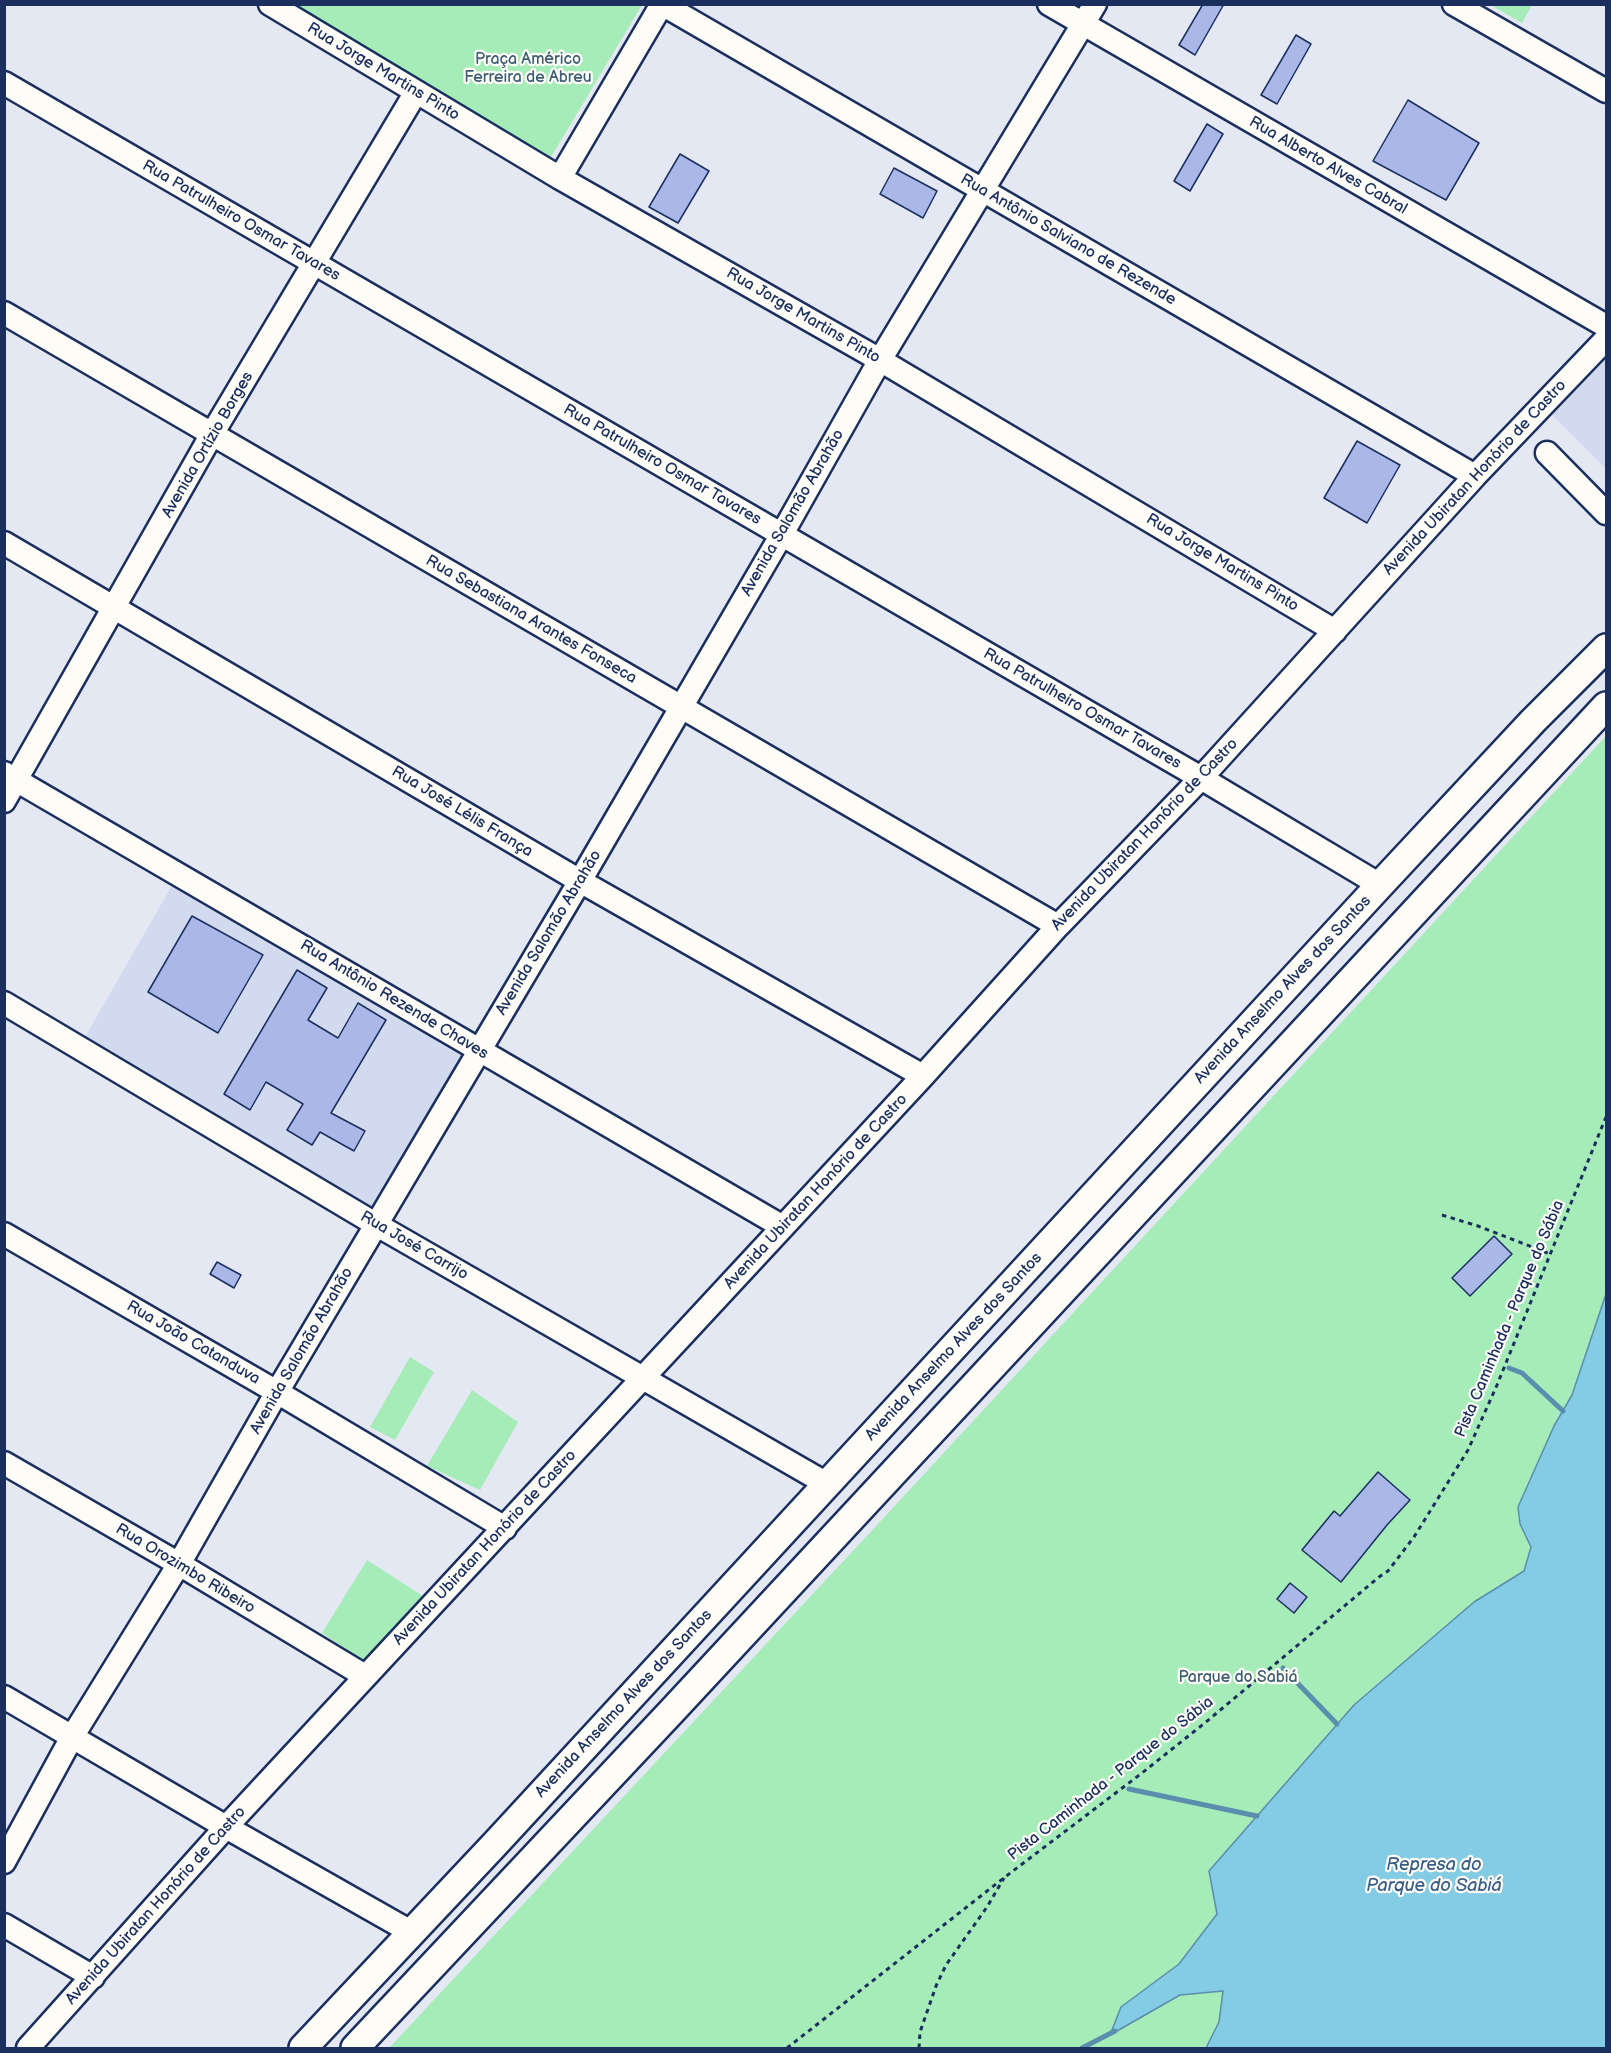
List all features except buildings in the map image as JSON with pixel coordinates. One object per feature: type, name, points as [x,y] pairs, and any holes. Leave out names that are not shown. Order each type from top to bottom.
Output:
[{"type":"main road","name":"Avenida Anselmo Alves dos Santos","points":[[303,2049],[1380,885],[1533,721],[1606,648]]},
{"type":"main road","points":[[355,2049],[1606,706]]},
{"type":"main road","points":[[644,1682],[672,1711]]},
{"type":"main road","points":[[606,1724],[625,1740],[627,1756]]},
{"type":"street","name":"Rua Jorge Martins Pinto","points":[[270,4],[560,178],[880,360],[1335,631]]},
{"type":"street","points":[[560,178],[662,4]]},
{"type":"street","name":"Rua Antônio Salviano de Rezende","points":[[662,4],[1474,476]]},
{"type":"street","name":"Rua Alberto Alves Cabral","points":[[1049,4],[1606,326]]},
{"type":"street","name":"Avenida Salomão Abrahão","points":[[4,1862],[72,1737],[179,1564],[277,1392],[580,881],[782,534],[880,360],[1095,4]]},
{"type":"street","points":[[1454,4],[1606,91]]},
{"type":"street","name":"Rua Patrulheiro Osmar Tavares","points":[[4,83],[1201,778],[1380,885]]},
{"type":"street","name":"Avenida Ortízio Borges","points":[[4,801],[11,776],[116,607],[212,435],[416,92]]},
{"type":"street","name":"Rua Sebastiana Arantes Fonseca","points":[[4,312],[1058,926]]},
{"type":"street","name":"Avenida Ubiratan Honório de Castro","points":[[28,2049],[226,1827],[365,1676],[644,1378],[1058,926],[1201,778],[1474,476],[1606,339]]},
{"type":"street","points":[[1547,453],[1606,513]]},
{"type":"street","name":"Rua José Lélis França","points":[[4,543],[580,881],[923,1076]]},
{"type":"street","name":"Rua Antônio Rezende Chaves","points":[[11,776],[783,1227]]},
{"type":"street","name":"Rua José Carrijo","points":[[4,1002],[376,1225],[827,1484]]},
{"type":"street","name":"Rua João Catanduva","points":[[4,1234],[277,1392],[505,1528]]},
{"type":"street","name":"Rua Orozimbo Ribeiro","points":[[4,1463],[179,1564],[365,1676]]},
{"type":"street","points":[[4,1697],[411,1932]]},
{"type":"street","points":[[4,1925],[93,1977]]},
{"type":"path","name":"Pista Caminhada - Parque do Sábia","points":[[787,2049],[1005,1877],[1142,1773],[1388,1571],[1414,1537],[1468,1450],[1497,1385],[1606,1117]]},
{"type":"path","points":[[1442,1215],[1478,1226],[1550,1254]]},
{"type":"path","points":[[919,2049],[920,2032],[946,1965],[1005,1877]]},
{"type":"shaded area","points":[[1606,355],[1606,469],[1551,414]]},
{"type":"shaded area","points":[[178,875],[480,1052],[380,1223],[81,1044]]},
{"type":"green space","name":"Praça Américo Ferreira de Abreu","points":[[289,5],[642,5],[551,157]]},
{"type":"green space","points":[[1496,5],[1532,5],[1522,23],[1494,7]]},
{"type":"green space","name":"Parque do Sabiá","points":[[1606,736],[1606,2048],[389,2048],[878,1524]]},
{"type":"green space","points":[[410,1357],[434,1372],[395,1440],[370,1427]]},
{"type":"green space","points":[[472,1390],[518,1422],[480,1490],[427,1466]]},
{"type":"green space","points":[[367,1560],[423,1596],[365,1662],[322,1633]]},
{"type":"water","name":"Represa do Parque do Sabiá","points":[[1606,1294],[1606,2048],[1206,2048],[1219,2022],[1223,1991],[1180,1995],[1110,2035],[1121,2007],[1179,1964],[1217,1914],[1209,1871],[1354,1705],[1474,1602],[1524,1571],[1531,1547],[1520,1524],[1518,1507],[1554,1426],[1572,1395]]},
{"type":"waterway","points":[[1509,1368],[1522,1373],[1563,1411]]},
{"type":"waterway","points":[[1283,1668],[1337,1724]]},
{"type":"waterway","points":[[1129,1789],[1257,1816]]},
{"type":"waterway","points":[[1082,2048],[1115,2031]]}]
